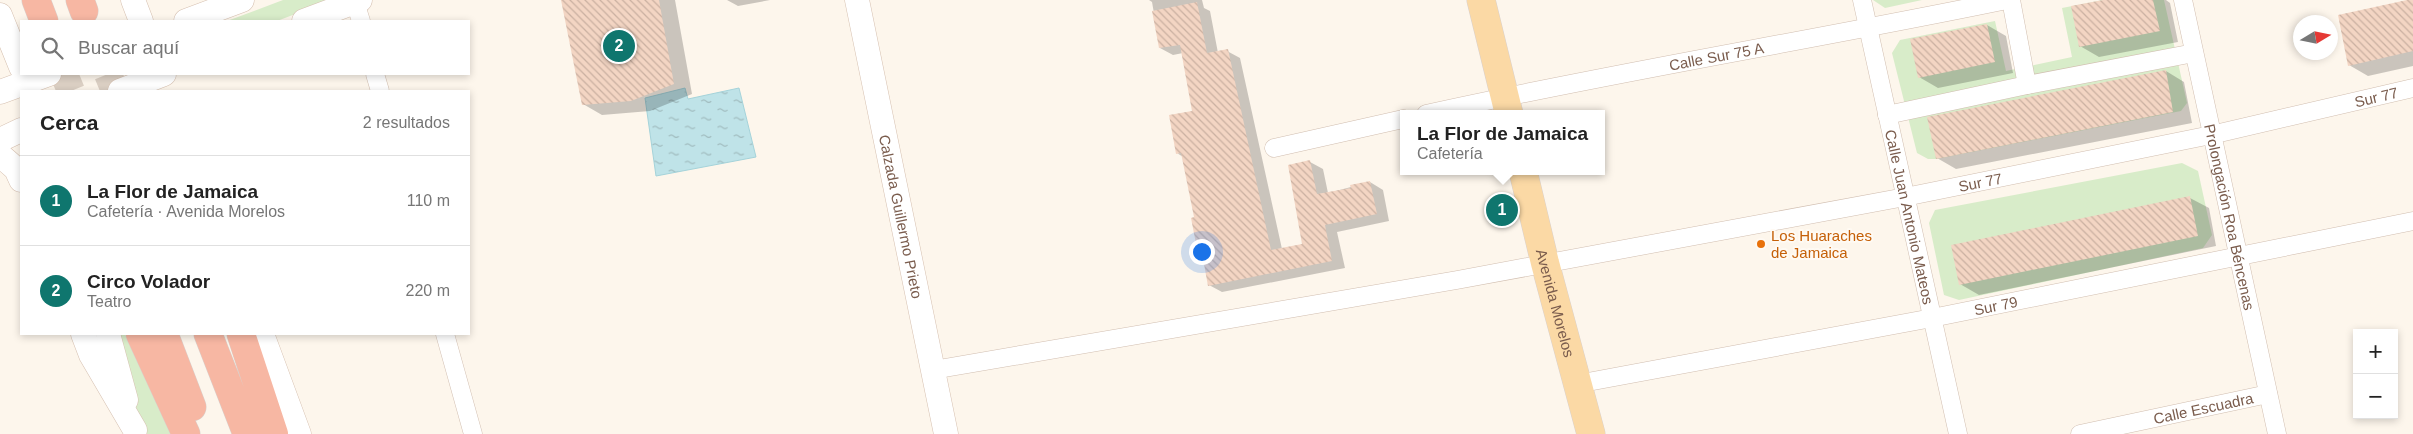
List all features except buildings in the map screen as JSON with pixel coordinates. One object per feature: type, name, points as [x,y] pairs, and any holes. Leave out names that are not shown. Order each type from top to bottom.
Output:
[{"type":"highway","points":[[36,0],[44,20]]},
{"type":"highway","points":[[140,335],[186,434]]},
{"type":"highway","points":[[164,335],[202,434]]},
{"type":"highway","points":[[208,335],[247,434]]},
{"type":"highway","points":[[241,335],[274,434]]},
{"type":"main road","points":[[133,0],[141,20]]},
{"type":"main road","points":[[189,20],[242,0]]},
{"type":"main road","name":"Calzada Guillermo Prieto","points":[[857,0],[946,434]]},
{"type":"main road","points":[[1481,0],[1507,105]]},
{"type":"main road","points":[[308,20],[359,8]]},
{"type":"main road","points":[[0,15],[20,63]]},
{"type":"main road","points":[[0,92],[26,78],[44,75]]},
{"type":"main road","points":[[124,89],[164,78]]},
{"type":"main road","points":[[0,140],[20,130]]},
{"type":"main road","points":[[0,155],[16,169],[20,178]]},
{"type":"main road","name":"Avenida Morelos","points":[[1524,175],[1591,434]]},
{"type":"main road","points":[[82,335],[95,362],[135,432]]},
{"type":"main road","points":[[108,335],[135,432]]},
{"type":"main road","points":[[262,335],[299,434]]},
{"type":"street","name":"Calle Juan Antonio Mateos","points":[[1862,0],[1958,434]]},
{"type":"street","name":"Calle Sur 75 A","points":[[1462,110],[1507,105],[2007,0]]},
{"type":"street","points":[[2012,0],[2027,85]]},
{"type":"street","name":"Prolongación Roa Béncenas","points":[[2183,0],[2277,434]]},
{"type":"street","points":[[1887,115],[2027,85],[2194,53]]},
{"type":"street","points":[[375,75],[380,90]]},
{"type":"street","name":"Sur 77","points":[[933,370],[1905,197],[2211,135],[2413,88]]},
{"type":"street","points":[[1274,148],[1400,120]]},
{"type":"street","name":"Sur 79","points":[[1577,384],[1932,318],[2413,221]]},
{"type":"street","points":[[445,335],[472,434]]},
{"type":"street","name":"Calle Escuadra","points":[[2080,434],[2268,394]]},
{"type":"green space","points":[[283,0],[332,0],[280,20],[230,20]]},
{"type":"green space","points":[[1873,0],[1922,0],[1885,8]]},
{"type":"green space","points":[[2103,0],[2164,0],[2187,103],[2181,111],[1936,159],[1928,159],[1917,153],[1892,53],[1900,40],[1995,21],[2006,71],[2072,57],[2062,8]]},
{"type":"green space","points":[[2182,163],[2198,171],[2212,235],[2203,248],[1959,300],[1944,295],[1929,223],[1935,210]]},
{"type":"green space","points":[[115,335],[126,335],[176,434],[143,434]]},
{"type":"water","points":[[685,88],[688,99],[739,88],[756,157],[656,176],[645,98]]},
{"type":"tunnel","points":[[64,75],[71,90]]},
{"type":"tunnel","points":[[108,75],[115,90]]},
{"type":"place","name":"Circo Volador","points":[[619,46]]},
{"type":"place","name":"La Flor de Jamaica","points":[[1502,210]]},
{"type":"place","name":"Los Huaraches de Jamaica","points":[[1761,244]]}]
